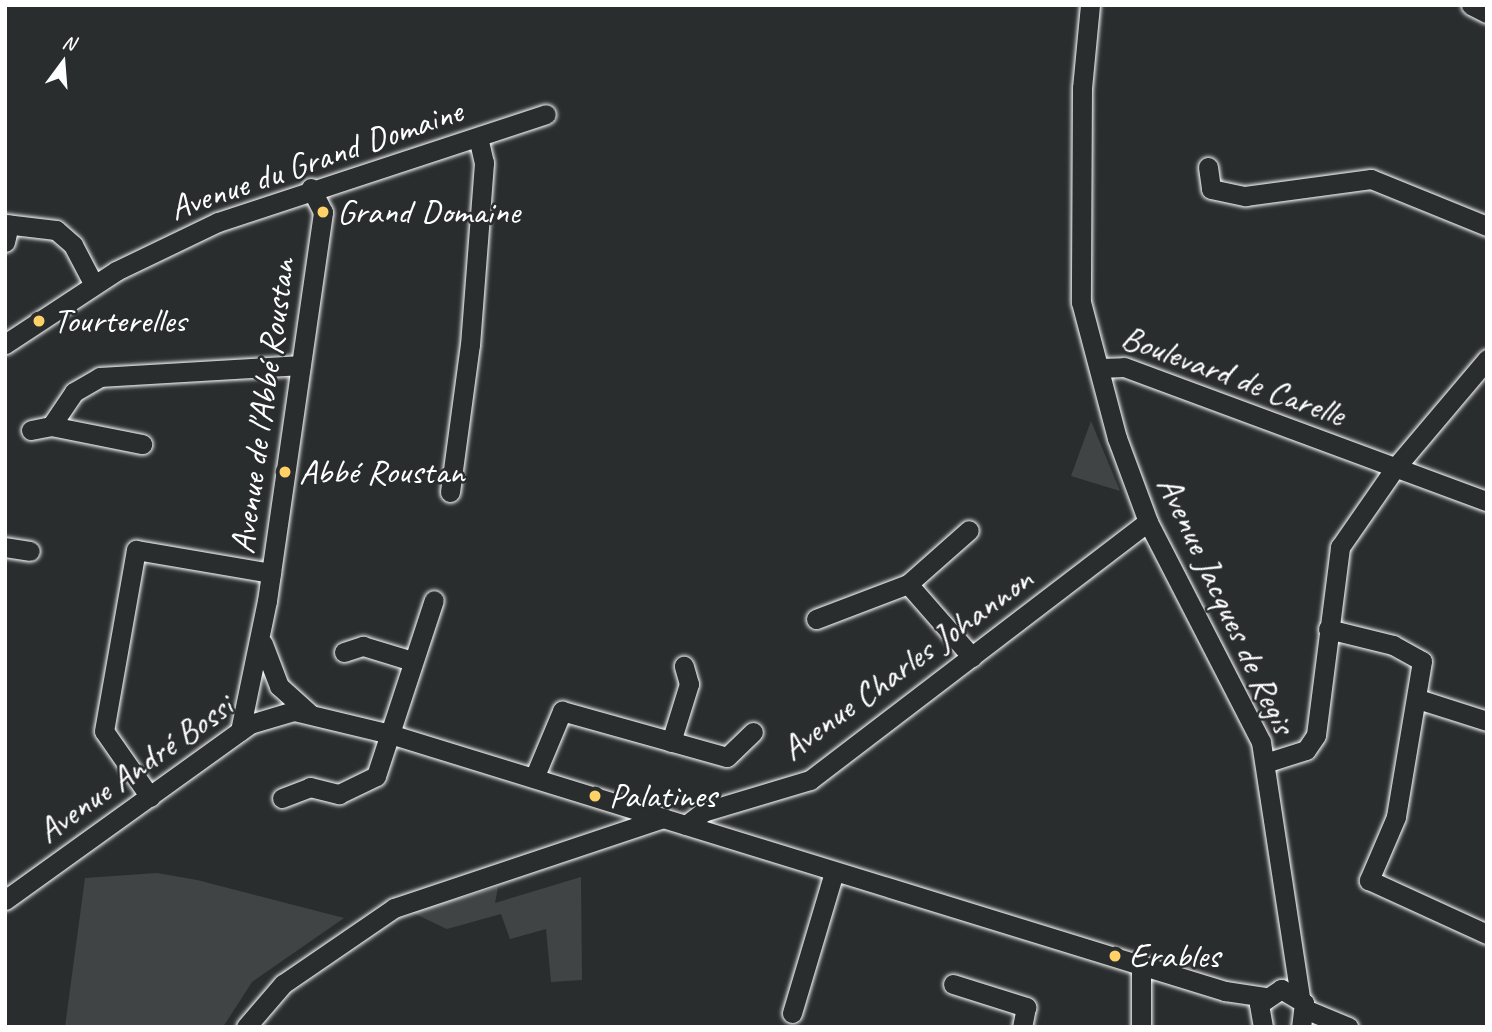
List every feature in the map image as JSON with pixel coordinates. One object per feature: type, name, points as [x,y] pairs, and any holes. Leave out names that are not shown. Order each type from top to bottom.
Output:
[{"type":"street","name":"Boulevard de Carelle","points":[[1090,5],[1082,88],[1081,302],[1099,368],[1124,367],[1487,501]]},
{"type":"street","points":[[1471,5],[1487,13]]},
{"type":"street","name":"Avenue du Grand Domaine","points":[[5,344],[94,285],[163,246],[311,188],[478,138],[546,114]]},
{"type":"street","points":[[450,492],[470,345],[484,163],[478,138]]},
{"type":"street","points":[[1208,167],[1211,189],[1245,196],[1371,178],[1487,226]]},
{"type":"street","name":"Avenue de l'Abbé Roustan","points":[[240,731],[262,636],[323,212],[311,188]]},
{"type":"street","points":[[7,230],[56,230],[73,245],[94,285]]},
{"type":"street","points":[[1265,763],[1306,750],[1317,735],[1340,547],[1395,468],[1487,359]]},
{"type":"street","points":[[51,426],[74,392],[100,377],[301,365]]},
{"type":"street","name":"Avenue Jacques de Regis","points":[[1099,368],[1148,522],[1241,699],[1265,763],[1302,1015]]},
{"type":"street","points":[[31,430],[51,426],[142,444]]},
{"type":"street","name":"Avenue Charles Johannon","points":[[686,825],[703,811],[810,780],[1148,522]]},
{"type":"street","points":[[816,619],[908,584],[969,530]]},
{"type":"street","points":[[5,547],[30,551]]},
{"type":"street","points":[[150,797],[104,731],[136,550],[271,573]]},
{"type":"street","points":[[908,584],[972,657]]},
{"type":"street","points":[[282,798],[310,788],[339,794],[365,785],[376,776],[434,600]]},
{"type":"street","points":[[1328,629],[1393,645],[1422,661],[1419,699],[1396,817],[1368,880],[1487,934]]},
{"type":"street","name":"Avenue de l'Abbé Roustan","points":[[262,636],[279,686],[309,713]]},
{"type":"street","points":[[344,652],[363,646],[412,661]]},
{"type":"street","points":[[671,742],[689,684],[684,666]]},
{"type":"street","points":[[253,682],[274,713]]},
{"type":"street","points":[[274,713],[279,686]]},
{"type":"street","points":[[1419,699],[1487,721]]},
{"type":"street","points":[[534,778],[562,711],[727,757],[753,732]]},
{"type":"street","name":"Avenue André Bossi","points":[[5,900],[240,731],[274,713],[309,713]]},
{"type":"street","points":[[309,713],[390,734],[1141,964],[1265,1007],[1338,1025]]},
{"type":"street","points":[[246,1027],[283,984],[394,908],[663,818]]},
{"type":"street","points":[[792,1013],[834,872]]},
{"type":"street","points":[[1265,1007],[1294,955]]},
{"type":"street","points":[[1141,964],[1141,1027]]},
{"type":"street","points":[[953,984],[1026,1007],[1022,1027]]},
{"type":"shaded area","points":[[1091,421],[1120,491],[1071,476]]},
{"type":"shaded area","points":[[157,873],[197,880],[344,918],[252,982],[223,1027],[65,1027],[85,878]]},
{"type":"shaded area","points":[[581,877],[582,980],[551,982],[546,929],[510,939],[501,914],[447,929],[411,912],[498,887],[495,903]]},
{"type":"place","name":"Grand Domaine","points":[[323,212]]},
{"type":"place","name":"Tourterelles","points":[[39,321]]},
{"type":"place","name":"Abbé Roustan","points":[[285,472]]},
{"type":"place","name":"Palatines","points":[[595,796]]},
{"type":"place","name":"Erables","points":[[1115,956]]}]
